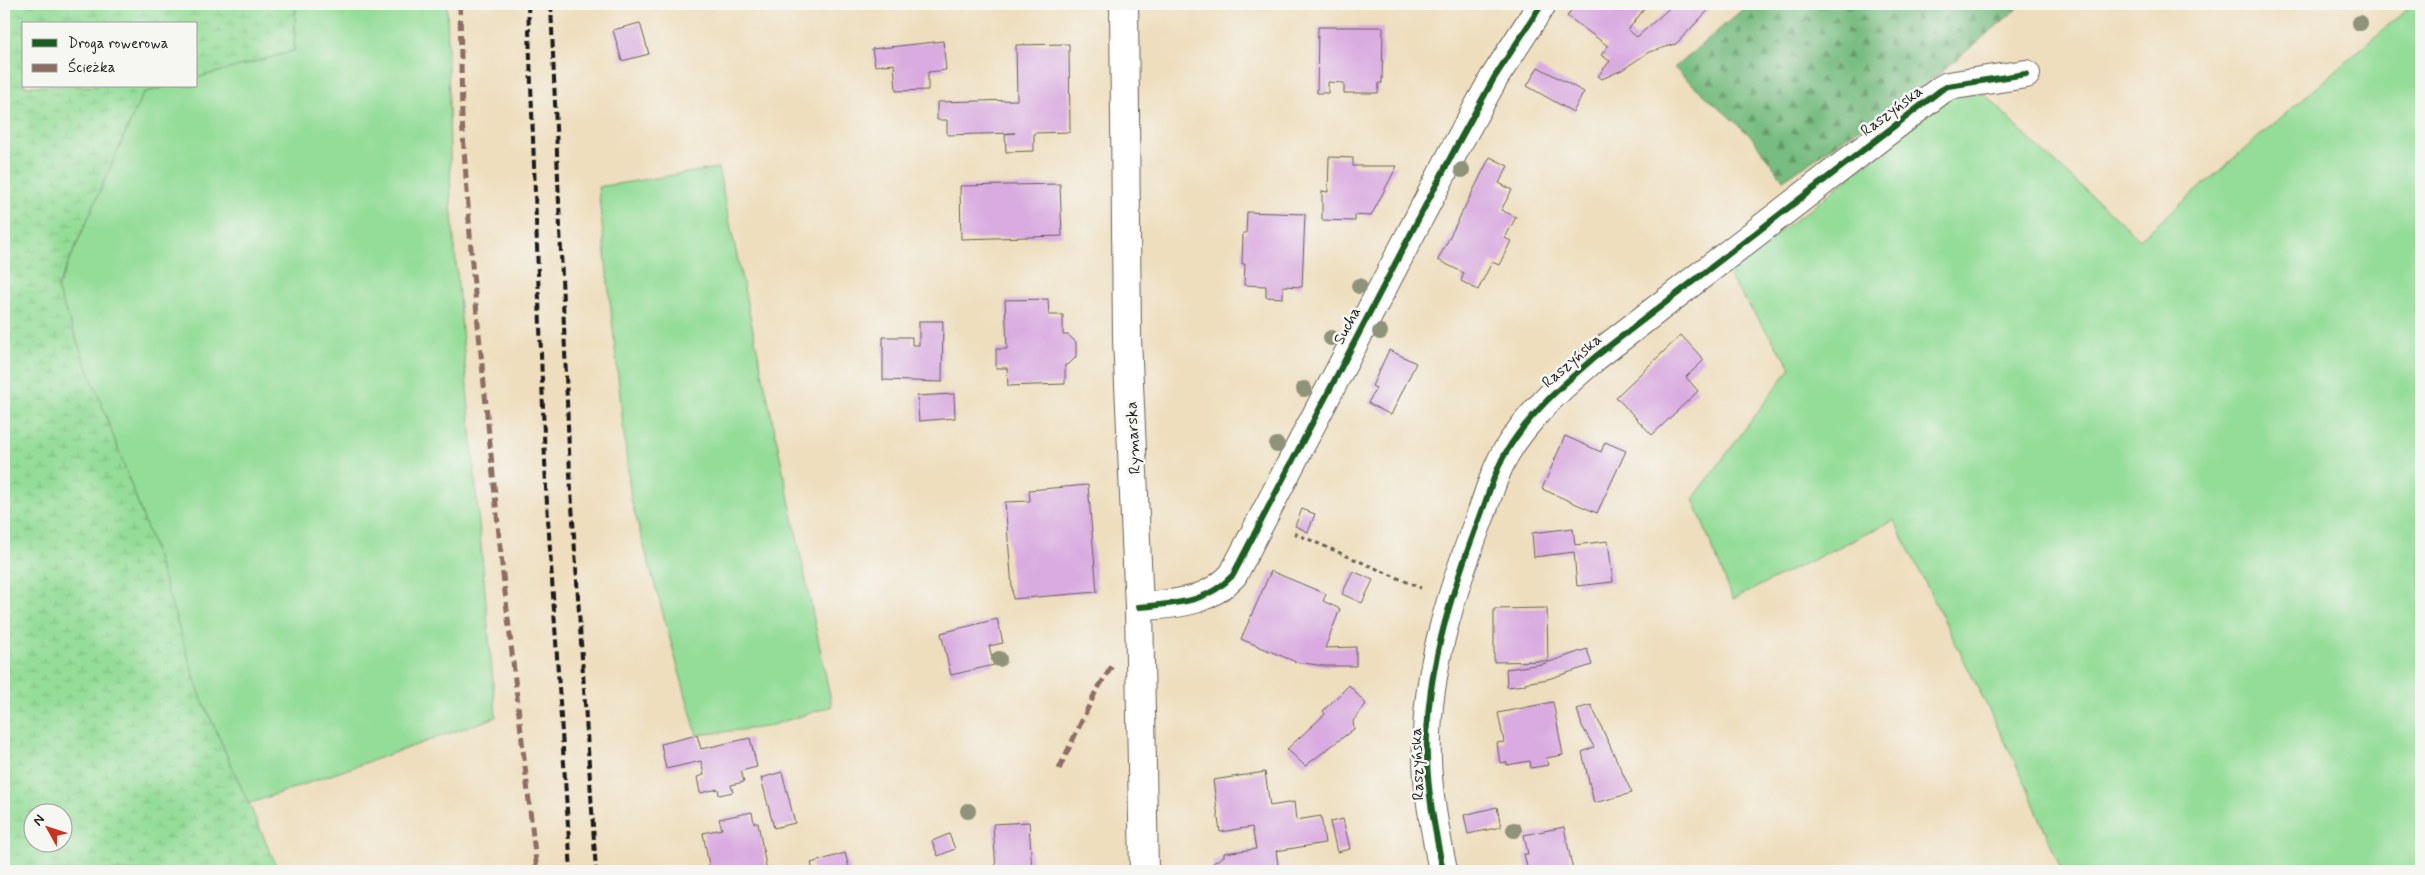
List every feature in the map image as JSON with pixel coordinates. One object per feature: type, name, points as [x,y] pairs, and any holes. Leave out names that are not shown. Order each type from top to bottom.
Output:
[{"type":"street","name":"Rymarska","points":[[1124,4],[1127,339],[1139,607],[1144,871]]},
{"type":"street","name":"Sucha","points":[[1139,607],[1184,602],[1209,595],[1221,588],[1232,575],[1457,145],[1494,78],[1542,4]]},
{"type":"street","name":"Raszyńska","points":[[1443,871],[1431,805],[1427,759],[1427,726],[1436,666],[1452,602],[1470,544],[1505,455],[1534,414],[1571,377],[1657,307],[1941,90],[1948,86],[2026,74]]},
{"type":"path","points":[[1261,518],[1452,602]]},
{"type":"green space","points":[[4,4],[296,4],[294,51],[198,77],[198,22],[22,22],[22,88],[161,88],[143,93],[57,289],[153,545],[200,695],[279,871],[4,871]]},
{"type":"green space","points":[[296,4],[447,4],[451,205],[496,717],[248,804],[200,695],[57,289],[143,93],[161,88],[198,88],[198,77],[294,51]]},
{"type":"green space","points":[[1749,4],[2023,4],[1939,74],[1783,180],[1751,136],[1674,68]]},
{"type":"green space","points":[[2413,4],[2421,4],[2421,871],[2062,871],[2023,778],[1894,520],[1733,599],[1693,499],[1791,367],[1725,271],[1809,210],[1954,93],[1985,94],[2033,143],[2140,239]]},
{"type":"green space","points":[[718,168],[832,706],[766,727],[697,735],[631,500],[598,187]]},
{"type":"building","points":[[1576,4],[1648,4],[1628,30],[1637,37],[1674,4],[1714,4],[1676,44],[1649,52],[1622,70],[1602,79],[1598,76],[1610,61],[1601,55],[1608,46],[1567,16]]},
{"type":"building","points":[[640,23],[649,54],[622,61],[613,30]]},
{"type":"building","points":[[1318,27],[1383,27],[1382,83],[1379,83],[1378,93],[1344,93],[1344,83],[1328,82],[1328,93],[1317,93]]},
{"type":"building","points":[[943,41],[946,70],[928,72],[928,90],[896,91],[894,64],[875,66],[872,49]]},
{"type":"building","points":[[1069,44],[1070,132],[1034,133],[1034,151],[1006,152],[1005,134],[1015,133],[947,135],[947,120],[937,120],[937,102],[1017,100],[1016,45]]},
{"type":"building","points":[[1538,67],[1584,92],[1573,112],[1527,86]]},
{"type":"building","points":[[1329,157],[1353,158],[1353,166],[1397,166],[1371,216],[1355,215],[1355,221],[1322,220],[1322,191],[1328,192]]},
{"type":"building","points":[[1490,157],[1508,166],[1499,183],[1512,190],[1501,210],[1516,217],[1505,238],[1511,241],[1499,265],[1492,262],[1478,290],[1461,281],[1464,273],[1438,260]]},
{"type":"building","points":[[1060,184],[1062,236],[961,239],[960,186]]},
{"type":"building","points":[[1247,212],[1305,214],[1302,287],[1283,286],[1283,298],[1266,297],[1266,286],[1244,285],[1245,264],[1242,264],[1243,233],[1246,233]]},
{"type":"building","points":[[1048,299],[1049,315],[1063,315],[1063,335],[1068,335],[1076,342],[1076,357],[1069,364],[1065,365],[1065,384],[1008,386],[1007,368],[996,368],[996,349],[1007,349],[1005,300]]},
{"type":"building","points":[[919,321],[943,321],[942,382],[883,380],[883,337],[912,337],[912,345],[919,345]]},
{"type":"building","points":[[1681,335],[1704,360],[1686,377],[1698,391],[1652,435],[1616,397]]},
{"type":"building","points":[[1389,350],[1416,363],[1391,415],[1368,403],[1376,388],[1372,386]]},
{"type":"building","points":[[954,394],[955,418],[919,421],[917,396]]},
{"type":"building","points":[[1565,436],[1601,452],[1605,442],[1626,451],[1597,513],[1542,489]]},
{"type":"building","points":[[1088,485],[1097,592],[1013,599],[1005,502],[1030,501],[1029,490]]},
{"type":"building","points":[[1302,509],[1315,514],[1308,532],[1295,526]]},
{"type":"building","points":[[1573,528],[1575,545],[1608,541],[1613,582],[1577,586],[1574,552],[1534,557],[1532,533]]},
{"type":"building","points":[[1271,571],[1326,594],[1323,601],[1340,609],[1325,648],[1356,647],[1356,666],[1325,666],[1296,662],[1241,639]]},
{"type":"building","points":[[1353,571],[1373,580],[1362,603],[1342,594]]},
{"type":"building","points":[[1547,608],[1548,661],[1494,662],[1494,609]]},
{"type":"building","points":[[997,619],[1003,643],[989,646],[994,665],[951,675],[941,633]]},
{"type":"building","points":[[1587,649],[1592,665],[1548,679],[1525,683],[1525,685],[1507,687],[1506,669],[1543,664]]},
{"type":"building","points":[[1349,685],[1366,704],[1353,721],[1354,729],[1305,766],[1287,749],[1325,714],[1323,711]]},
{"type":"building","points":[[1553,702],[1563,755],[1546,758],[1548,765],[1531,768],[1530,761],[1507,765],[1507,762],[1500,763],[1497,743],[1504,742],[1498,713]]},
{"type":"building","points":[[1591,705],[1632,793],[1594,803],[1582,752],[1594,747],[1582,726],[1577,709]]},
{"type":"building","points":[[697,735],[701,749],[750,738],[757,767],[741,771],[744,782],[731,785],[733,792],[719,795],[718,789],[700,793],[697,777],[704,775],[701,761],[666,769],[661,744]]},
{"type":"building","points":[[782,772],[795,823],[774,828],[761,778]]},
{"type":"building","points":[[1265,772],[1270,806],[1294,802],[1296,820],[1321,816],[1325,843],[1276,851],[1279,871],[1215,871],[1213,863],[1224,856],[1224,853],[1256,849],[1252,827],[1220,832],[1213,780]]},
{"type":"building","points":[[1497,807],[1501,827],[1468,834],[1464,815]]},
{"type":"building","points":[[752,812],[754,823],[758,823],[767,871],[710,871],[703,833],[722,829],[719,819]]},
{"type":"building","points":[[1343,819],[1350,849],[1337,852],[1330,822]]},
{"type":"building","points":[[1029,822],[1032,871],[996,871],[993,824]]},
{"type":"building","points":[[1564,827],[1573,871],[1528,871],[1524,854],[1528,854],[1524,835]]},
{"type":"building","points":[[949,834],[955,849],[938,856],[932,841]]},
{"type":"building","points":[[845,853],[850,871],[813,871],[811,863]]},
{"type":"railway","points":[[528,4],[546,488],[571,871]]},
{"type":"railway","points":[[551,4],[570,475],[596,871]]},
{"type":"marked path","points":[[460,4],[462,119],[472,264],[503,575],[537,871]]},
{"type":"marked path","points":[[1059,769],[1095,693],[1112,666]]},
{"type":"cycle path","points":[[1139,607],[1178,603],[1201,597],[1223,585],[1233,575],[1457,145],[1494,78],[1542,4]]},
{"type":"cycle path","points":[[1443,871],[1435,829],[1427,759],[1427,728],[1435,666],[1450,605],[1469,546],[1498,469],[1505,454],[1524,426],[1546,402],[1595,357],[1941,90],[1948,86],[2026,74]]}]
